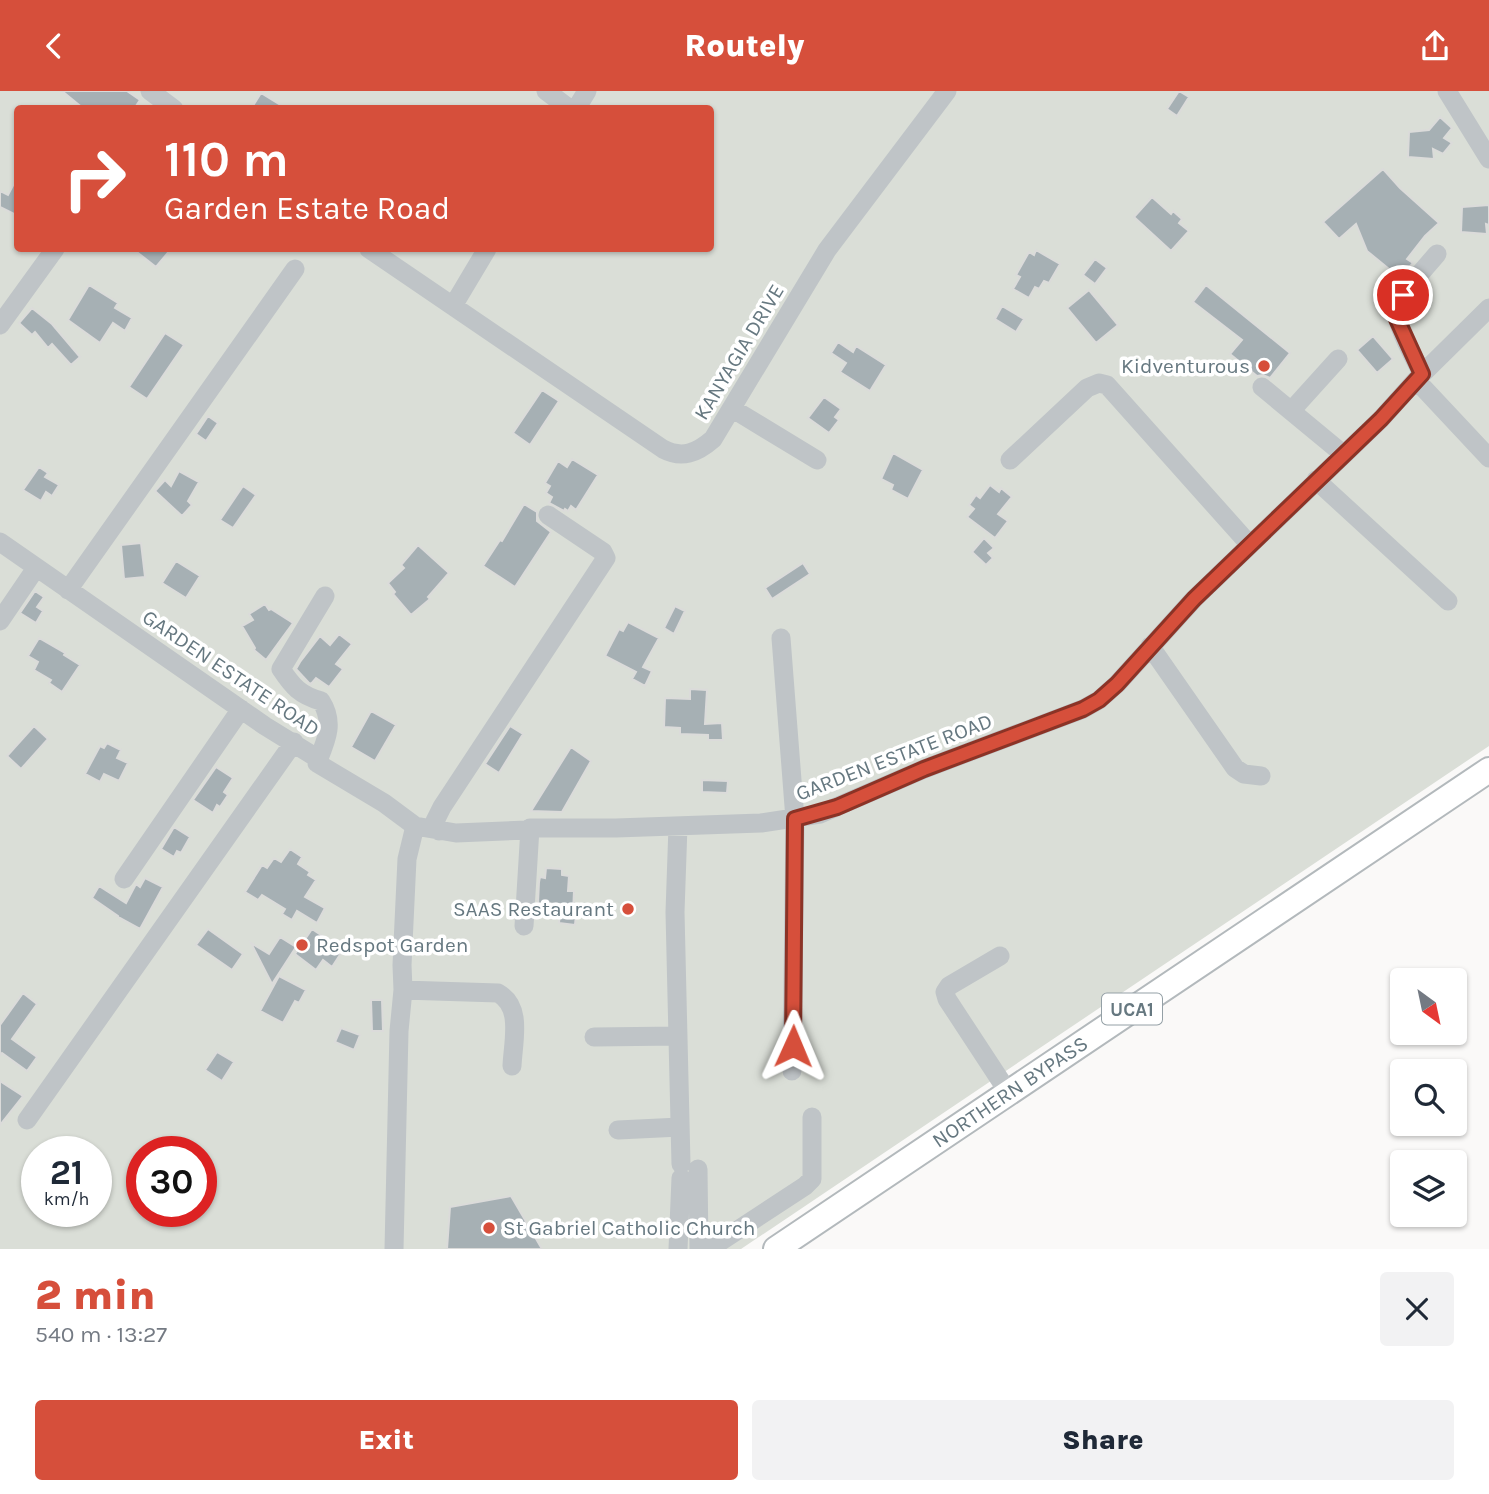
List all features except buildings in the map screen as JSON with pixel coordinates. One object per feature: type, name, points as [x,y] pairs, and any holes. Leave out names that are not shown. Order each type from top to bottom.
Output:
[{"type":"main road","name":"NORTHERN BYPASS","points":[[776,1249],[1489,770]]},
{"type":"street","points":[[150,91],[169,105]]},
{"type":"street","points":[[546,91],[565,105]]},
{"type":"street","name":"KANYAGIA DRIVE","points":[[373,252],[672,454],[691,453],[713,439],[827,250],[947,91]]},
{"type":"street","points":[[1447,91],[1489,159]]},
{"type":"street","points":[[0,325],[53,252]]},
{"type":"street","points":[[453,306],[485,252]]},
{"type":"street","points":[[1437,254],[1398,299],[1395,306],[1397,319],[1419,377],[1489,458]]},
{"type":"street","points":[[68,590],[295,269]]},
{"type":"street","name":"GARDEN ESTATE ROAD","points":[[0,542],[241,709],[317,758],[317,763],[384,803],[415,826],[439,831],[478,833],[530,828],[678,826],[795,819],[837,807],[924,769],[1083,709],[1099,700],[1249,544],[1381,419],[1489,308]]},
{"type":"street","points":[[1291,411],[1338,359]]},
{"type":"street","points":[[1010,460],[1087,388],[1099,383],[1107,385],[1249,544]]},
{"type":"street","points":[[1262,387],[1343,454]]},
{"type":"street","points":[[733,409],[817,460]]},
{"type":"street","points":[[1317,480],[1448,601]]},
{"type":"street","points":[[439,831],[435,821],[442,807],[606,558],[603,552],[548,515]]},
{"type":"street","points":[[0,621],[36,568]]},
{"type":"street","points":[[317,763],[329,731],[328,712],[321,701],[307,697],[289,684],[281,669],[325,596]]},
{"type":"street","points":[[781,638],[795,819],[792,1071]]},
{"type":"street","points":[[1150,646],[1235,768],[1244,773],[1261,776]]},
{"type":"street","points":[[124,879],[241,709]]},
{"type":"street","points":[[27,1120],[294,742]]},
{"type":"street","points":[[394,1249],[399,1031],[407,859],[415,826]]},
{"type":"street","points":[[678,826],[675,912],[680,1127],[699,1249]]},
{"type":"street","points":[[524,926],[530,828]]},
{"type":"street","points":[[1000,955],[949,986],[945,992],[1009,1092]]},
{"type":"street","points":[[403,990],[498,993],[505,997],[514,1013],[512,1066]]},
{"type":"street","points":[[594,1037],[678,1036]]},
{"type":"street","points":[[709,1249],[805,1186],[812,1178],[812,1117]]},
{"type":"street","points":[[618,1130],[680,1127]]},
{"type":"street","points":[[678,1249],[686,1170]]},
{"type":"shaded area","points":[[0,91],[1489,91],[1489,746],[741,1249],[0,1249]]},
{"type":"place","name":"Kidventurous","points":[[1264,366]]},
{"type":"place","name":"SAAS Restaurant","points":[[628,909]]},
{"type":"place","name":"Redspot Garden","points":[[302,945]]},
{"type":"place","name":"St Gabriel Catholic Church","points":[[489,1228]]},
{"type":"route","points":[[793,1046],[795,819],[820,814],[924,769],[1083,709],[1099,700],[1212,581],[1381,419],[1422,374],[1397,319],[1395,306],[1403,295]]}]
